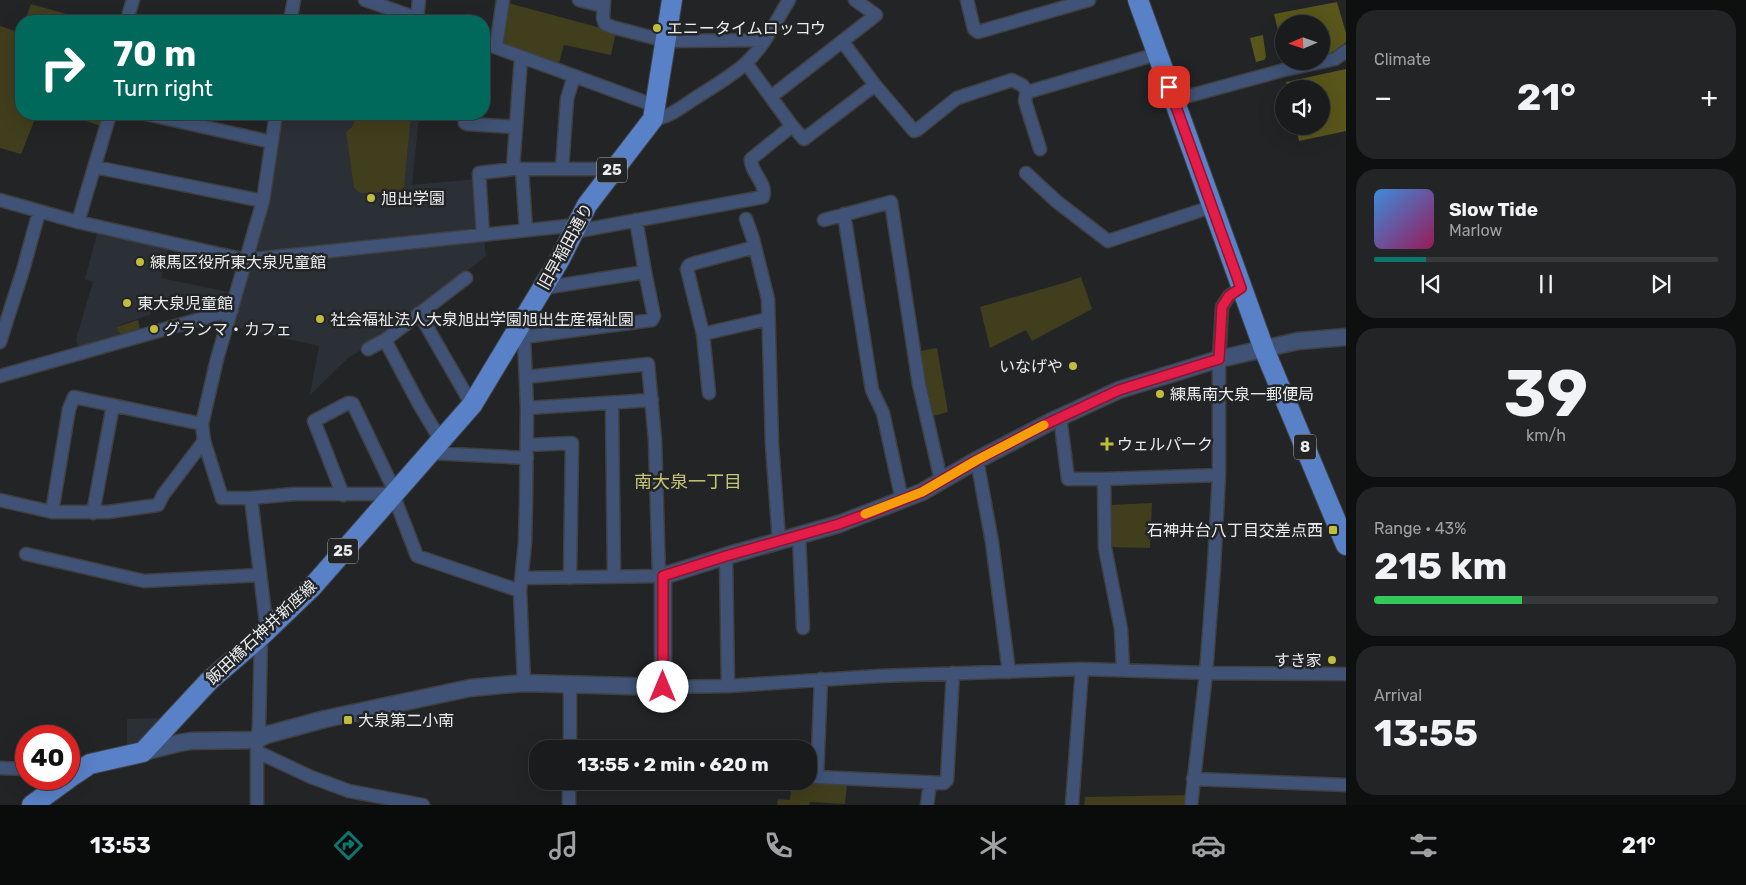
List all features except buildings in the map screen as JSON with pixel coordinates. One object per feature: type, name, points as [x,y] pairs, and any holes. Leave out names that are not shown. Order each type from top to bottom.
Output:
[{"type":"main road","points":[[654,112],[672,0]]},
{"type":"main road","name":"8","points":[[1138,0],[1211,207],[1264,349],[1346,545]]},
{"type":"main road","name":"旧早稲田通り","points":[[521,333],[542,288],[560,259],[586,205],[654,112]]},
{"type":"main road","name":"飯田橋石神井新座線","points":[[143,752],[208,680],[264,633],[313,586],[472,405],[521,333]]},
{"type":"main road","points":[[80,770],[90,764],[143,752]]},
{"type":"main road","points":[[32,805],[52,790]]},
{"type":"street","points":[[129,15],[133,0]]},
{"type":"street","points":[[291,15],[294,0]]},
{"type":"street","points":[[365,0],[407,15]]},
{"type":"street","points":[[419,0],[420,15]]},
{"type":"street","points":[[496,47],[503,0]]},
{"type":"street","points":[[580,0],[604,3],[603,18],[608,26],[666,40],[764,40]]},
{"type":"street","points":[[490,45],[574,76],[654,112],[658,119],[673,112],[722,81],[746,63],[764,40],[789,0]]},
{"type":"street","points":[[772,96],[876,15],[855,0]]},
{"type":"street","points":[[966,0],[974,30],[978,32],[1089,0]]},
{"type":"street","points":[[842,41],[875,85],[914,131],[957,98],[1012,80],[1022,85],[1028,92]]},
{"type":"street","points":[[1174,100],[1284,70],[1335,59],[1346,51]]},
{"type":"street","points":[[1040,149],[1025,101],[1028,92],[1157,54]]},
{"type":"street","points":[[521,57],[516,127],[518,169],[526,230]]},
{"type":"street","points":[[746,63],[772,96],[792,126],[802,138],[806,139],[875,85]]},
{"type":"street","points":[[562,169],[567,99],[574,76]]},
{"type":"street","points":[[78,222],[108,120]]},
{"type":"street","points":[[173,120],[272,142]]},
{"type":"street","points":[[275,120],[263,201],[208,392],[202,424],[204,441],[222,498],[252,498],[293,494],[394,494]]},
{"type":"street","points":[[465,120],[467,124],[516,127]]},
{"type":"street","points":[[0,200],[78,222],[246,260],[526,230],[574,229],[763,197],[764,192],[759,177],[751,165],[752,159],[792,126]]},
{"type":"street","points":[[94,167],[263,201]]},
{"type":"street","points":[[483,235],[479,173],[518,169],[613,169]]},
{"type":"street","points":[[1026,173],[1056,201],[1108,241],[1211,207]]},
{"type":"street","points":[[824,220],[891,202],[919,384],[942,480]]},
{"type":"street","points":[[0,342],[39,212]]},
{"type":"street","points":[[844,214],[872,390],[883,413],[902,500]]},
{"type":"street","points":[[746,219],[768,299],[772,444],[779,541]]},
{"type":"street","points":[[524,683],[520,591],[525,543],[527,408],[521,333],[652,320],[654,316],[636,220]]},
{"type":"street","points":[[709,393],[703,334],[687,269],[689,265],[695,263],[755,247]]},
{"type":"street","points":[[542,288],[645,272]]},
{"type":"street","points":[[368,349],[385,340],[466,278]]},
{"type":"street","points":[[1191,805],[1206,673],[1214,567],[1219,475],[1219,359],[1222,307],[1229,296],[1241,288]]},
{"type":"street","points":[[0,376],[142,339],[232,310]]},
{"type":"street","points":[[419,313],[472,405]]},
{"type":"street","points":[[703,334],[768,319]]},
{"type":"street","points":[[522,578],[661,576],[839,524],[922,492],[977,460],[1060,417],[1119,390],[1219,359],[1298,341],[1346,337]]},
{"type":"street","points":[[385,340],[419,404],[436,447],[527,451],[572,443],[570,578]]},
{"type":"street","points":[[526,377],[648,364],[655,440],[661,576],[663,687]]},
{"type":"street","points":[[52,512],[72,398],[76,397],[202,424]]},
{"type":"street","points":[[527,408],[652,400]]},
{"type":"street","points":[[342,495],[314,421],[351,403],[394,494],[417,556],[520,591]]},
{"type":"street","points":[[612,404],[614,578]]},
{"type":"street","points":[[93,513],[113,405]]},
{"type":"street","points":[[1060,417],[1068,479],[1219,475]]},
{"type":"street","points":[[0,500],[52,512],[93,513],[158,505],[163,495],[204,441]]},
{"type":"street","points":[[977,460],[992,542],[1009,672]]},
{"type":"street","points":[[1104,479],[1105,548],[1121,629],[1123,669]]},
{"type":"street","points":[[252,498],[264,633],[257,747],[257,805]]},
{"type":"street","points":[[799,535],[803,628]]},
{"type":"street","points":[[26,554],[144,581],[260,575]]},
{"type":"street","points":[[726,556],[728,686]]},
{"type":"street","points":[[1072,805],[1082,669]]},
{"type":"street","points":[[257,747],[266,735],[325,719],[446,692],[524,683],[663,687],[728,686],[821,679],[1082,669],[1206,673],[1346,674]]},
{"type":"street","points":[[821,679],[817,777],[930,784],[944,783],[947,780],[953,673]]},
{"type":"street","points":[[570,684],[570,740]]},
{"type":"street","points":[[143,752],[185,742],[257,747]]},
{"type":"street","points":[[257,747],[262,754],[311,777],[349,791],[423,805]]},
{"type":"street","points":[[0,768],[15,769]]},
{"type":"street","points":[[1193,779],[1346,785]]},
{"type":"street","points":[[927,805],[930,784]]},
{"type":"street","points":[[569,790],[569,805]]},
{"type":"shaded area","points":[[1337,2],[1346,33],[1346,42],[1335,54],[1330,55],[1330,15],[1275,15],[1275,18],[1274,14]]},
{"type":"shaded area","points":[[508,3],[616,32],[611,55],[564,45],[558,67],[501,46]]},
{"type":"shaded area","points":[[31,4],[70,15],[27,15]]},
{"type":"shaded area","points":[[0,26],[15,31],[15,120],[35,120],[21,154],[0,148]]},
{"type":"shaded area","points":[[1263,35],[1266,57],[1264,60],[1256,62],[1250,38]]},
{"type":"shaded area","points":[[1346,69],[1346,131],[1330,134],[1330,80],[1295,80]]},
{"type":"shaded area","points":[[82,120],[106,120],[104,127]]},
{"type":"shaded area","name":"旭出学園","points":[[278,120],[419,120],[412,185],[475,179],[479,233],[249,258]]},
{"type":"shaded area","points":[[355,120],[410,120],[404,187],[400,192],[360,193],[354,188],[346,132],[352,127]]},
{"type":"shaded area","points":[[1298,135],[1327,135],[1299,141]]},
{"type":"shaded area","points":[[98,230],[168,249],[161,278],[229,292],[205,299],[156,300],[150,315],[116,326],[122,338],[78,348],[76,339],[93,282],[85,279]]},
{"type":"shaded area","name":"社会福祉法人大泉旭出学園旭出生産福祉園","points":[[484,238],[486,256],[389,334],[348,358],[310,395],[319,346],[231,326],[247,263]]},
{"type":"shaded area","points":[[1081,277],[1092,309],[1032,341],[1026,330],[990,348],[980,307]]},
{"type":"shaded area","points":[[138,320],[141,333],[123,338],[116,327]]},
{"type":"shaded area","points":[[937,348],[948,412],[933,416],[920,351]]},
{"type":"shaded area","points":[[1152,503],[1150,548],[1110,547],[1110,505]]},
{"type":"shaded area","points":[[160,718],[160,726],[143,745],[127,746],[127,719]]},
{"type":"shaded area","points":[[817,783],[847,785],[845,804],[810,802],[809,805],[777,805],[778,799],[790,800],[791,790],[817,790]]},
{"type":"shaded area","points":[[1188,795],[1187,805],[1084,805],[1085,797]]},
{"type":"slow traffic","points":[[865,514],[922,492],[977,460],[1044,425]]},
{"type":"place","name":"エニータイムロッコウ","points":[[657,28]]},
{"type":"place","name":"旭出学園","points":[[371,198]]},
{"type":"place","name":"練馬区役所東大泉児童館","points":[[140,262]]},
{"type":"place","name":"東大泉児童館","points":[[127,303]]},
{"type":"place","name":"社会福祉法人大泉旭出学園旭出生産福祉園","points":[[320,319]]},
{"type":"place","name":"グランマ・カフェ","points":[[154,329]]},
{"type":"place","name":"いなげや","points":[[1073,366]]},
{"type":"place","name":"練馬南大泉一郵便局","points":[[1160,394]]},
{"type":"place","name":"ウェルパーク","points":[[1107,444]]},
{"type":"place","name":"石神井台八丁目交差点西","points":[[1333,530]]},
{"type":"place","name":"すき家","points":[[1332,660]]},
{"type":"place","name":"大泉第二小南","points":[[348,720]]},
{"type":"district","name":"南大泉一丁目","points":[[688,482]]},
{"type":"route","points":[[663,687],[663,576],[839,524],[872,512],[922,492],[1038,428],[1119,390],[1219,359],[1222,307],[1229,296],[1241,288],[1169,87]]}]
